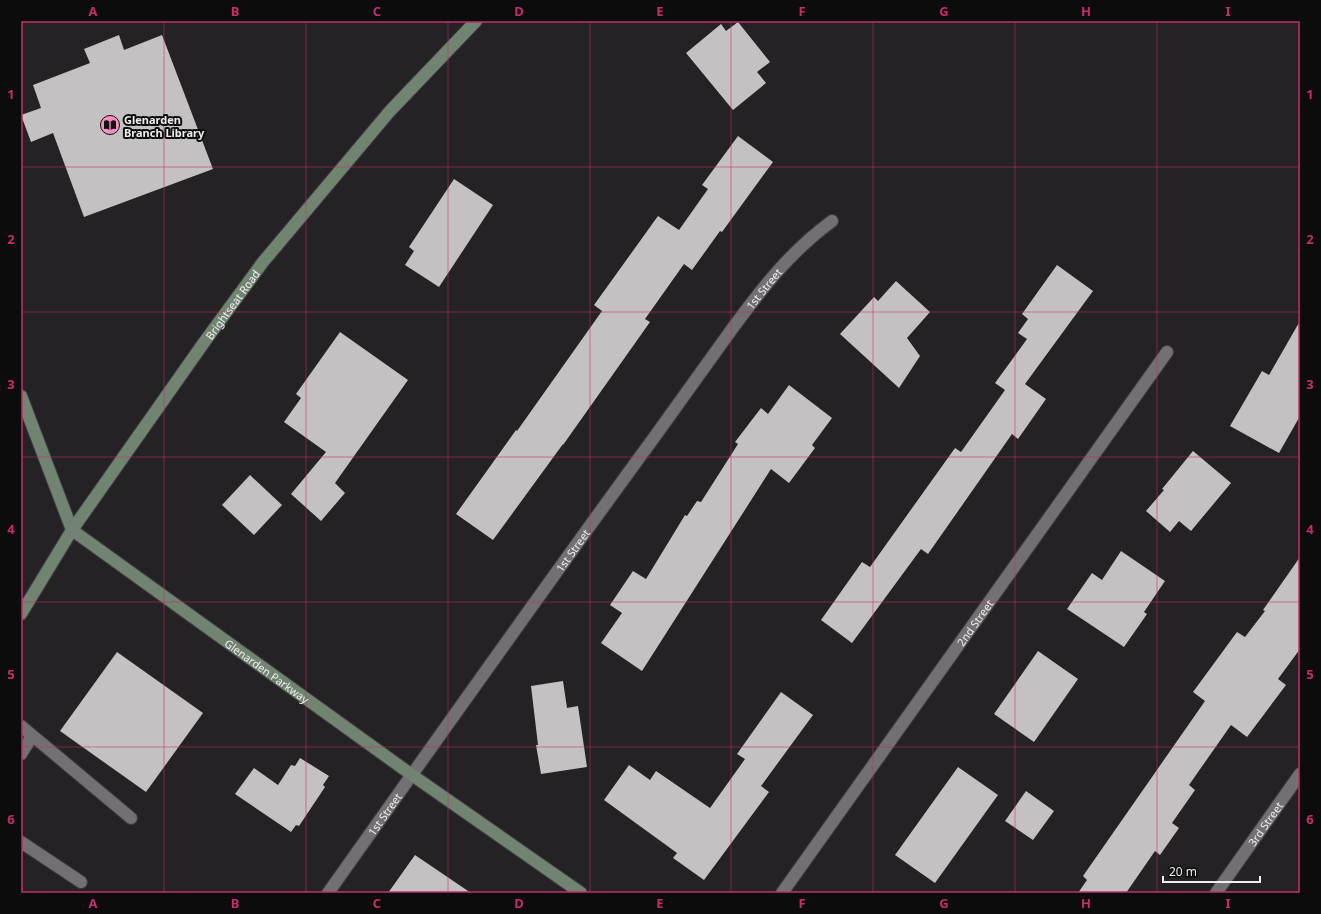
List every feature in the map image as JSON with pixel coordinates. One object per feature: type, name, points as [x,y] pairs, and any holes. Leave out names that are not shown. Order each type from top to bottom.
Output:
[{"type":"street","name":"Brightseat Road","points":[[21,614],[72,530],[262,262],[390,111],[476,21]]},
{"type":"street","name":"1st Street","points":[[328,893],[606,502],[749,306],[774,274],[795,252],[812,236],[832,221]]},
{"type":"street","name":"2nd Street","points":[[782,893],[1167,352]]},
{"type":"street","points":[[21,396],[72,530]]},
{"type":"street","name":"Glenarden Parkway","points":[[72,530],[412,775],[581,893]]},
{"type":"street","points":[[21,726],[131,818]]},
{"type":"street","points":[[21,754],[32,736]]},
{"type":"street","name":"3rd Street","points":[[1216,893],[1300,774]]},
{"type":"street","points":[[21,842],[81,882]]},
{"type":"building","points":[[738,22],[770,62],[757,72],[766,83],[733,110],[686,53],[721,24],[726,31]]},
{"type":"building","name":"Glenarden Branch Library","points":[[119,35],[124,50],[162,35],[213,169],[84,217],[53,133],[31,142],[21,115],[41,108],[33,85],[90,63],[84,49]]},
{"type":"building","points":[[738,136],[773,162],[692,270],[684,264],[645,319],[650,322],[563,445],[493,540],[456,514],[602,311],[594,305],[658,216],[679,230],[708,189],[702,185]]},
{"type":"building","points":[[454,179],[493,205],[439,287],[405,265],[414,251],[409,247]]},
{"type":"building","points":[[1057,265],[1093,291],[1025,384],[1046,399],[1018,439],[1012,434],[928,554],[921,549],[852,643],[821,620],[862,562],[870,567],[955,448],[961,452],[1005,390],[995,383],[1027,339],[1018,333],[1028,319],[1022,314]]},
{"type":"building","points":[[896,281],[930,312],[907,338],[920,356],[899,388],[840,334],[874,297],[878,301]]},
{"type":"building","points":[[1300,321],[1300,416],[1279,453],[1230,426],[1262,371],[1269,375]]},
{"type":"building","points":[[340,332],[408,380],[335,483],[345,493],[321,521],[291,494],[326,452],[284,422],[301,398],[296,394]]},
{"type":"building","points":[[789,385],[832,418],[812,445],[815,448],[789,483],[771,469],[642,671],[601,643],[622,613],[610,605],[633,571],[646,579],[685,515],[687,516],[697,501],[701,502],[738,444],[735,442],[761,408],[768,414]]},
{"type":"building","points":[[1193,451],[1231,483],[1191,531],[1179,521],[1170,532],[1146,511],[1164,490],[1162,489]]},
{"type":"building","points":[[250,475],[282,505],[254,535],[222,505]]},
{"type":"building","points":[[1121,551],[1165,581],[1144,612],[1147,614],[1124,647],[1067,609],[1092,573],[1102,580]]},
{"type":"building","points":[[1300,557],[1300,649],[1278,679],[1286,685],[1247,737],[1231,725],[1189,785],[1195,790],[1172,823],[1179,828],[1160,855],[1155,851],[1126,893],[1078,893],[1087,880],[1083,876],[1205,701],[1193,692],[1237,632],[1245,637],[1265,611],[1263,610]]},
{"type":"building","points":[[1038,651],[1078,679],[1034,742],[994,714]]},
{"type":"building","points":[[117,652],[203,713],[146,792],[60,731]]},
{"type":"building","points":[[563,681],[567,708],[578,706],[587,767],[541,774],[536,745],[538,745],[531,686]]},
{"type":"building","points":[[781,692],[813,715],[761,786],[769,792],[704,880],[673,858],[677,853],[604,800],[629,765],[650,780],[656,771],[710,808],[745,759],[737,754]]},
{"type":"building","points":[[300,758],[329,776],[323,785],[325,787],[299,826],[296,825],[291,832],[235,794],[254,768],[278,785],[291,765],[295,766]]},
{"type":"building","points":[[958,767],[998,795],[935,883],[895,855]]},
{"type":"building","points":[[1026,791],[1054,811],[1033,840],[1005,821]]},
{"type":"building","points":[[415,855],[471,893],[388,893]]},
{"type":"place","name":"Glenarden Branch Library","points":[[110,125]]}]
